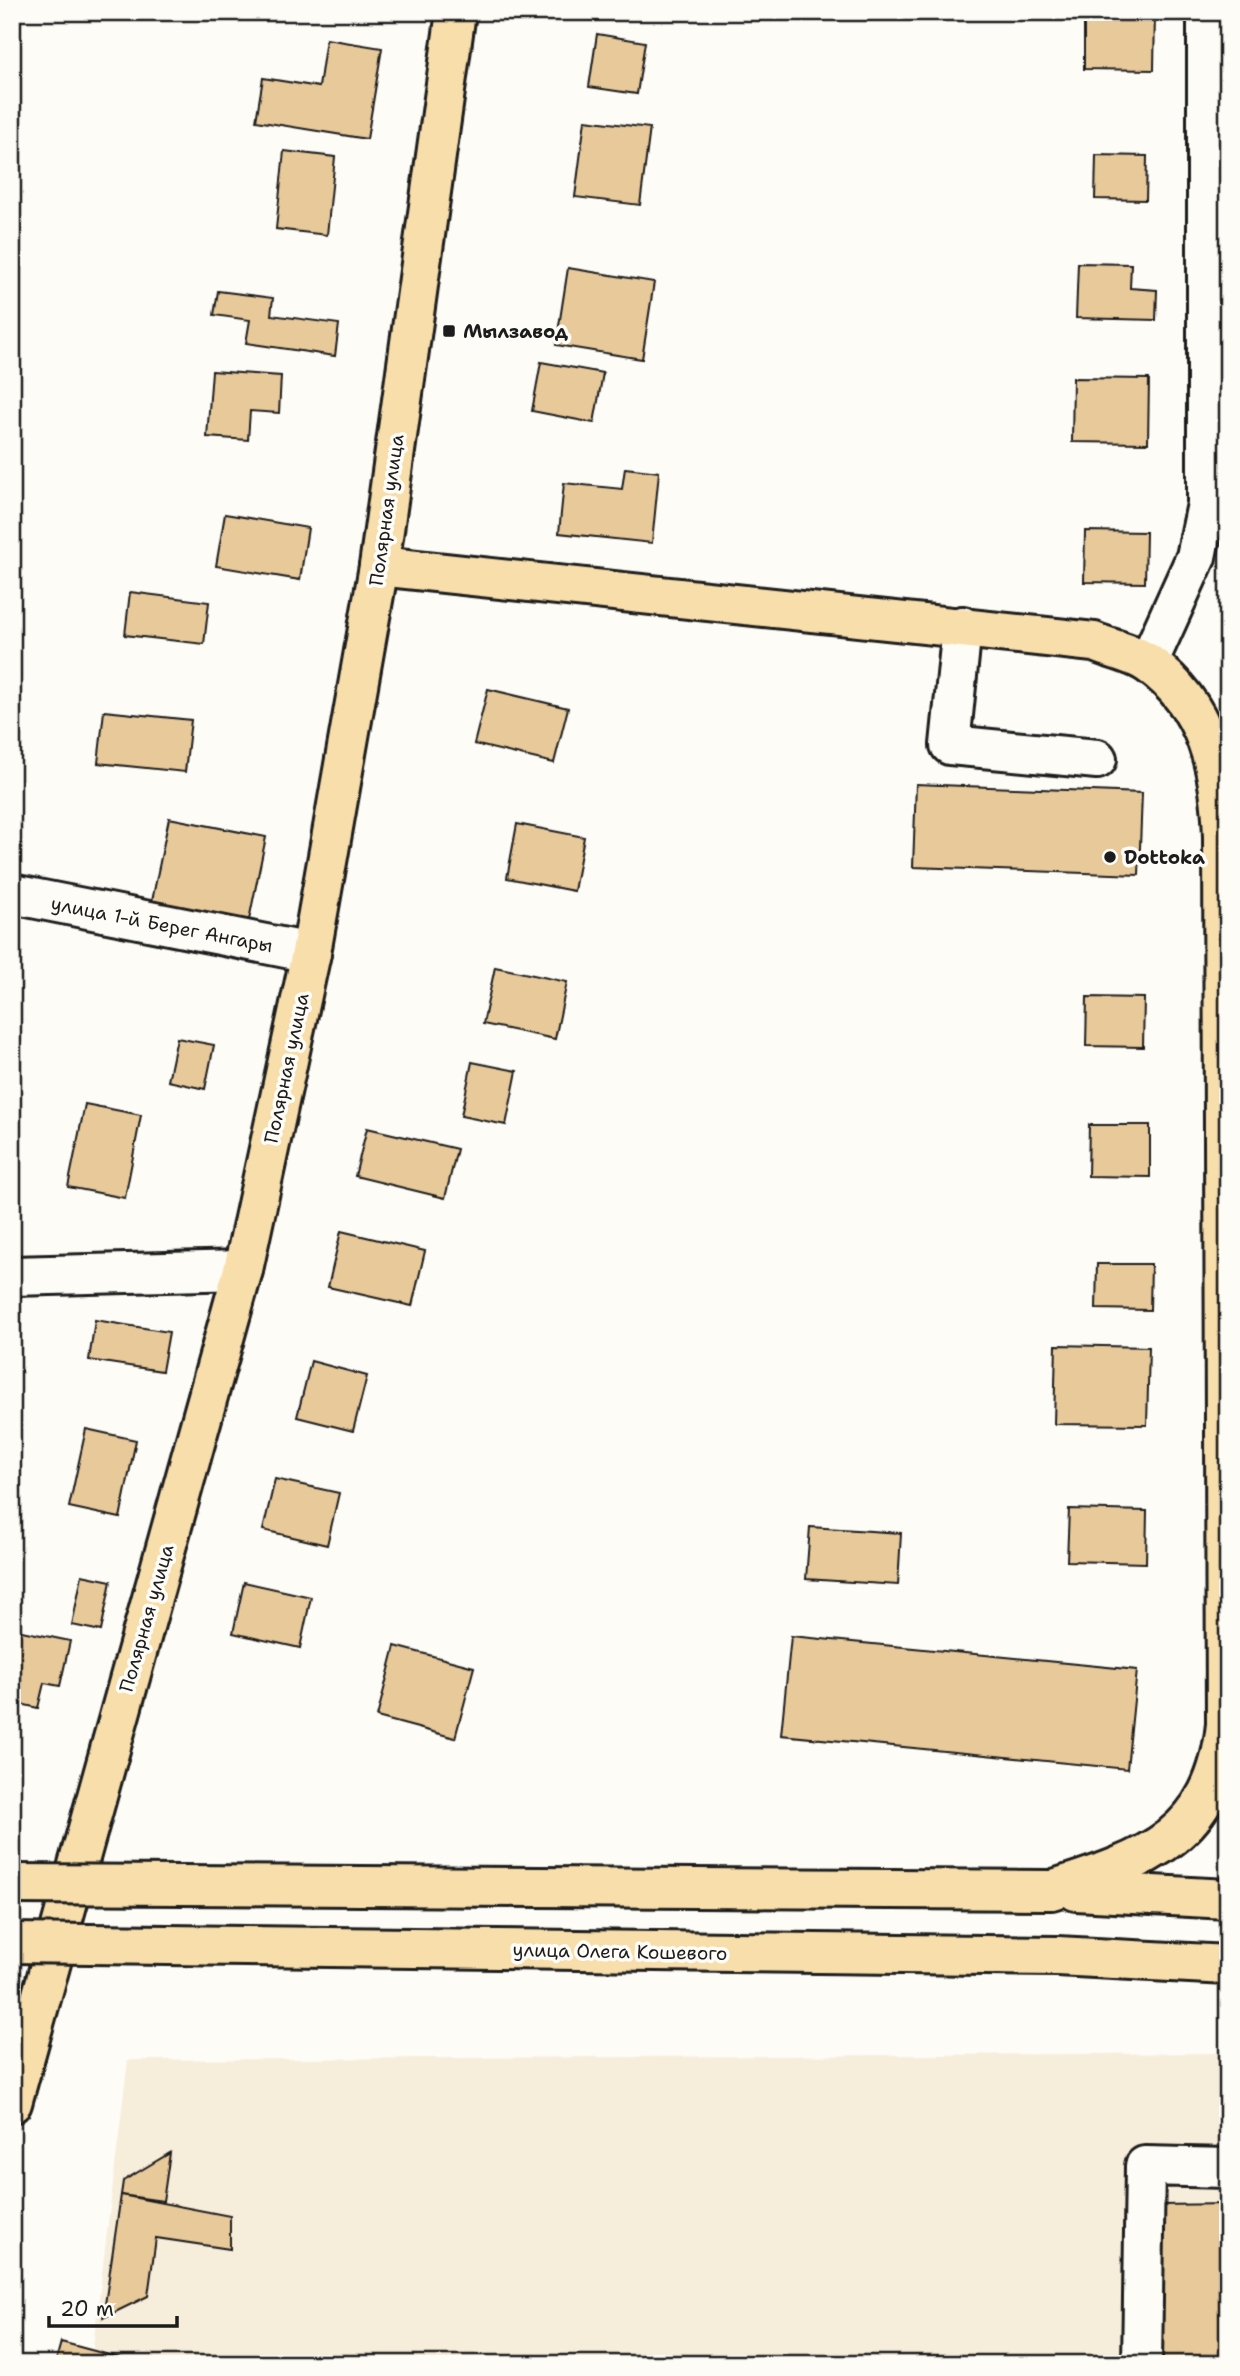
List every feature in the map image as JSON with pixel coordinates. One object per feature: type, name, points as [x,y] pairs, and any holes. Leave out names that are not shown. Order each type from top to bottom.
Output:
[{"type":"main road","name":"Полярная улица","points":[[12,2103],[243,1270],[311,953],[379,566],[456,12]]},
{"type":"main road","points":[[379,566],[1094,642],[1148,663],[1183,694],[1209,739],[1222,797],[1227,1729],[1223,1757],[1212,1787],[1196,1812],[1174,1835],[1147,1856],[1051,1890]]},
{"type":"main road","points":[[12,1884],[1051,1890],[1228,1899]]},
{"type":"main road","name":"улица Олега Кошевого","points":[[12,1943],[1057,1956],[1228,1965]]},
{"type":"street","points":[[1148,663],[1196,557],[1218,499],[1207,12]]},
{"type":"street","points":[[962,626],[950,745],[1097,759]]},
{"type":"street","name":"улица 1-й Берег Ангары","points":[[12,894],[311,953]]},
{"type":"street","points":[[12,1276],[243,1270]]},
{"type":"street","points":[[1142,2364],[1145,2166],[1228,2168]]},
{"type":"shaded area","points":[[1228,2053],[1228,2364],[91,2364],[128,2060]]},
{"type":"building","points":[[1084,12],[1155,12],[1154,70],[1084,69]]},
{"type":"building","points":[[597,34],[645,42],[637,94],[589,87]]},
{"type":"building","points":[[326,39],[382,48],[367,139],[256,121],[263,78],[319,87]]},
{"type":"building","points":[[585,120],[650,128],[640,205],[575,197]]},
{"type":"building","points":[[284,151],[335,157],[327,235],[276,229]]},
{"type":"building","points":[[1096,155],[1147,156],[1146,200],[1095,199]]},
{"type":"building","points":[[1078,263],[1131,264],[1130,288],[1157,290],[1156,320],[1076,318]]},
{"type":"building","points":[[568,268],[654,282],[642,359],[556,345]]},
{"type":"building","points":[[218,291],[273,298],[271,315],[339,324],[335,356],[246,343],[250,320],[214,315]]},
{"type":"building","points":[[541,362],[603,373],[594,423],[532,411]]},
{"type":"building","points":[[212,371],[281,376],[279,413],[250,411],[248,440],[207,437]]},
{"type":"building","points":[[1073,378],[1149,379],[1148,443],[1072,442]]},
{"type":"building","points":[[625,468],[659,472],[652,543],[559,533],[564,483],[622,489]]},
{"type":"building","points":[[225,514],[308,528],[300,580],[216,566]]},
{"type":"building","points":[[1085,531],[1146,532],[1145,583],[1084,582]]},
{"type":"building","points":[[130,592],[209,602],[204,644],[125,635]]},
{"type":"building","points":[[488,689],[568,708],[554,763],[474,744]]},
{"type":"building","points":[[104,711],[191,720],[185,772],[98,763]]},
{"type":"building","points":[[916,784],[1142,793],[1139,875],[913,867]]},
{"type":"building","points":[[169,818],[266,837],[248,925],[151,906]]},
{"type":"building","points":[[517,824],[584,837],[574,891],[507,878]]},
{"type":"building","points":[[495,967],[567,982],[555,1039],[483,1024]]},
{"type":"building","points":[[1087,997],[1144,998],[1143,1047],[1086,1046]]},
{"type":"building","points":[[177,1038],[214,1045],[205,1089],[168,1081]]},
{"type":"building","points":[[472,1062],[517,1071],[506,1125],[461,1116]]},
{"type":"building","points":[[85,1104],[141,1115],[125,1198],[68,1187]]},
{"type":"building","points":[[1089,1125],[1150,1125],[1150,1177],[1088,1176]]},
{"type":"building","points":[[367,1128],[457,1149],[445,1198],[355,1176]]},
{"type":"building","points":[[341,1231],[425,1251],[412,1306],[328,1287]]},
{"type":"building","points":[[1097,1264],[1151,1264],[1150,1310],[1096,1309]]},
{"type":"building","points":[[95,1320],[169,1332],[162,1371],[89,1360]]},
{"type":"building","points":[[1056,1345],[1149,1347],[1147,1425],[1054,1424]]},
{"type":"building","points":[[311,1361],[367,1376],[353,1431],[297,1417]]},
{"type":"building","points":[[86,1429],[136,1440],[120,1518],[69,1507]]},
{"type":"building","points":[[275,1479],[339,1493],[327,1545],[263,1530]]},
{"type":"building","points":[[1069,1509],[1147,1511],[1146,1563],[1067,1561]]},
{"type":"building","points":[[810,1527],[901,1533],[898,1585],[806,1579]]},
{"type":"building","points":[[82,1575],[111,1581],[101,1631],[72,1625]]},
{"type":"building","points":[[244,1582],[311,1597],[300,1648],[233,1633]]},
{"type":"building","points":[[12,1629],[70,1641],[60,1686],[44,1683],[38,1708],[12,1702]]},
{"type":"building","points":[[791,1636],[1137,1670],[1127,1769],[781,1735]]},
{"type":"building","points":[[395,1646],[474,1667],[455,1738],[377,1717]]},
{"type":"building","points":[[170,2153],[163,2201],[121,2195],[123,2181]]},
{"type":"building","points":[[121,2195],[230,2216],[230,2249],[156,2238],[148,2296],[103,2318]]},
{"type":"building","points":[[1228,2204],[1228,2364],[1160,2364],[1159,2205]]},
{"type":"building","points":[[61,2342],[128,2360],[127,2364],[55,2364]]},
{"type":"place","name":"Мылзавод","points":[[449,331]]},
{"type":"place","name":"Dottoka","points":[[1110,857]]}]
